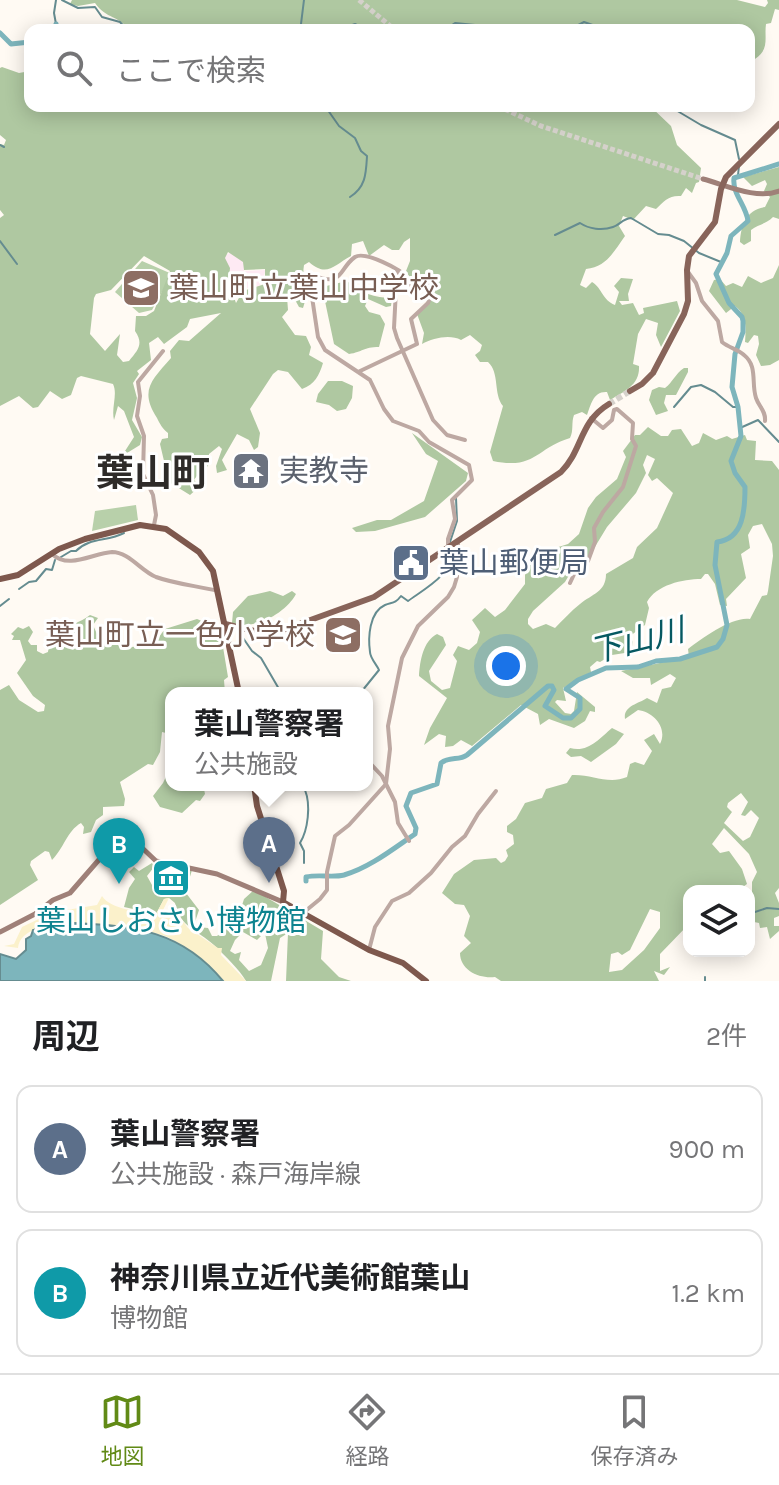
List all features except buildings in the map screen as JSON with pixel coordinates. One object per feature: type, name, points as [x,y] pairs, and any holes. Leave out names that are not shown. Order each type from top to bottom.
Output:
[{"type":"highway","points":[[0,579],[24,573],[52,554],[85,539],[140,525],[154,525],[171,531],[203,556],[213,571],[238,687]]},
{"type":"highway","points":[[255,791],[284,891],[283,902],[369,950],[399,961],[426,981]]},
{"type":"main road","points":[[630,391],[653,373],[684,314],[688,301],[687,270],[692,250],[715,222],[731,170],[779,124]]},
{"type":"main road","points":[[703,179],[763,194],[779,191]]},
{"type":"main road","points":[[225,624],[265,632],[295,627],[380,594],[561,472],[574,455],[591,418],[609,404]]},
{"type":"main road","points":[[0,932],[70,893],[110,847],[126,842],[138,844],[156,861],[217,874],[283,902]]},
{"type":"street","points":[[358,372],[417,344],[411,319],[430,301],[433,289],[428,285],[414,289],[397,270],[358,256],[340,276],[326,280],[313,275],[308,279],[321,346],[332,358],[370,380],[393,421],[419,431],[430,443],[464,460],[472,470],[472,480],[452,500],[455,519],[448,539],[449,548]]},
{"type":"street","points":[[397,270],[394,328],[403,353],[436,425],[447,435],[465,440]]},
{"type":"street","points":[[687,270],[696,283],[702,301],[718,321],[721,340],[747,357],[753,370],[755,393],[765,412],[765,421]]},
{"type":"street","points":[[154,525],[153,495],[143,474],[143,434],[137,416],[140,396],[138,382],[163,351]]},
{"type":"street","points":[[570,583],[576,570],[588,561],[595,542],[594,528],[623,487],[636,446],[632,437],[633,423],[618,409],[614,409],[612,420],[603,428],[591,418]]},
{"type":"street","points":[[300,911],[326,892],[335,836],[386,784],[390,749],[388,726],[402,658],[418,626],[454,587],[458,543]]},
{"type":"street","points":[[52,554],[59,559],[73,561],[119,553],[153,576],[219,591]]},
{"type":"street","points":[[373,765],[395,802],[398,823],[409,839]]},
{"type":"street","points":[[369,950],[375,927],[392,901],[409,893],[431,873],[465,836],[496,791]]},
{"type":"shaded area","points":[[231,252],[244,261],[244,271],[266,270],[259,287],[244,288],[238,295],[229,288],[230,271],[223,257]]},
{"type":"green space","points":[[72,0],[737,0],[765,7],[767,0],[779,0],[779,10],[775,9],[771,23],[766,24],[763,51],[755,59],[755,24],[123,24],[95,3],[70,4]]},
{"type":"green space","points":[[2,67],[24,72],[24,112],[656,112],[671,126],[677,145],[701,168],[699,182],[692,193],[686,188],[681,196],[664,201],[656,209],[646,206],[633,220],[623,216],[619,226],[625,236],[605,262],[586,269],[580,285],[586,288],[592,282],[615,305],[619,292],[614,286],[621,278],[633,279],[629,301],[619,301],[622,305],[633,303],[639,315],[644,313],[643,308],[677,301],[680,311],[661,347],[656,335],[658,323],[646,319],[638,334],[633,364],[639,366],[639,373],[634,383],[610,400],[607,392],[596,396],[587,415],[582,412],[574,415],[570,438],[518,463],[493,461],[490,452],[503,406],[492,367],[488,362],[480,362],[475,355],[482,345],[470,335],[461,340],[442,338],[422,344],[424,333],[417,314],[429,304],[434,294],[431,283],[433,271],[428,269],[422,286],[416,288],[406,271],[410,261],[410,238],[399,250],[384,245],[369,256],[363,241],[352,244],[351,256],[326,270],[309,262],[304,265],[306,295],[303,308],[294,298],[287,297],[288,310],[282,317],[295,335],[306,336],[311,347],[309,355],[323,363],[316,379],[302,389],[288,372],[278,370],[273,374],[250,409],[260,433],[258,447],[254,450],[249,440],[237,434],[222,460],[227,470],[217,473],[216,466],[222,449],[219,446],[209,454],[208,466],[194,480],[200,486],[190,495],[169,482],[160,444],[162,439],[168,438],[168,433],[152,408],[150,386],[171,358],[170,351],[179,340],[189,341],[221,313],[190,319],[187,327],[164,344],[158,337],[149,343],[151,360],[137,371],[139,374],[133,383],[137,398],[132,420],[142,437],[140,445],[127,453],[125,451],[134,437],[124,411],[118,406],[114,420],[113,384],[81,376],[77,378],[71,395],[62,399],[50,391],[38,407],[33,408],[19,396],[0,406],[0,218],[4,215],[0,210],[0,144],[4,145],[6,140],[0,135]],"holes":[[[228,252],[243,262],[244,270],[265,269],[265,284],[243,291],[236,303],[228,289],[230,268],[225,258]],[[144,256],[170,271],[154,311],[146,316],[136,316],[135,331],[139,347],[135,354],[129,361],[123,362],[117,355],[120,334],[105,351],[90,334],[96,294],[111,290]]]},
{"type":"green space","points":[[779,167],[779,219],[773,217],[751,230],[751,241],[744,245],[740,242],[746,219],[753,211],[765,207],[770,197],[764,191],[765,180],[752,186],[743,177]]},
{"type":"green space","points":[[142,261],[172,274],[152,310],[139,313],[115,292]]},
{"type":"green space","points":[[779,265],[779,360],[761,366],[756,355],[758,336],[754,335],[748,343],[745,342],[742,313],[735,306],[726,313],[709,291],[714,280],[720,279],[726,286],[733,283],[742,287],[748,276],[761,283],[773,278]]},
{"type":"green space","points":[[347,281],[368,294],[392,298],[391,306],[386,307],[368,299],[365,306],[369,312],[380,315],[385,324],[379,347],[349,354],[334,344],[322,287]]},
{"type":"green space","points":[[684,368],[688,368],[688,372],[676,395],[666,395],[664,403],[668,411],[656,415],[649,400],[652,390],[665,388]]},
{"type":"green space","points":[[328,381],[342,381],[353,386],[352,398],[346,409],[337,411],[316,402]]},
{"type":"green space","points":[[648,427],[661,436],[681,429],[692,446],[699,443],[703,433],[716,440],[745,435],[747,440],[756,441],[755,460],[772,461],[779,470],[779,888],[775,893],[779,916],[774,918],[774,926],[779,926],[779,931],[770,939],[767,927],[760,928],[759,923],[755,922],[755,885],[752,882],[757,872],[749,854],[724,828],[712,844],[720,853],[729,851],[742,869],[747,884],[683,885],[683,930],[660,954],[660,971],[670,967],[664,975],[654,971],[659,981],[501,981],[495,977],[477,975],[463,964],[460,953],[471,943],[464,936],[470,916],[464,905],[455,904],[442,893],[454,874],[474,860],[496,858],[501,863],[505,861],[508,856],[506,850],[514,844],[507,826],[516,819],[525,803],[542,798],[546,789],[567,783],[572,775],[620,779],[627,777],[630,764],[644,765],[652,751],[644,740],[654,734],[660,744],[661,727],[654,717],[644,711],[638,710],[625,719],[626,711],[647,698],[657,703],[662,689],[671,687],[676,678],[670,674],[651,685],[650,678],[633,678],[621,671],[689,657],[688,649],[709,634],[735,621],[750,619],[762,596],[767,595],[773,556],[772,544],[762,524],[753,526],[748,535],[750,548],[741,554],[746,578],[726,599],[727,606],[720,605],[715,584],[708,574],[701,579],[663,587],[647,602],[649,608],[645,625],[630,636],[633,642],[631,652],[597,661],[590,667],[591,672],[563,688],[566,701],[555,702],[565,713],[574,711],[577,692],[595,707],[595,712],[590,711],[585,721],[574,728],[549,719],[540,725],[538,714],[521,705],[472,746],[461,740],[445,747],[446,736],[439,734],[424,745],[447,698],[419,676],[421,658],[428,641],[437,634],[443,637],[446,645],[429,671],[431,681],[442,690],[450,688],[457,661],[453,655],[458,646],[469,650],[477,643],[480,632],[472,620],[485,608],[495,617],[505,610],[525,584],[530,565],[549,550],[568,544],[579,534],[588,508],[617,479],[626,457],[623,451],[635,435],[640,435]],"holes":[[[647,455],[655,459],[648,475],[652,481],[657,478],[673,493],[657,528],[637,547],[633,558],[606,574],[601,589],[555,628],[546,624],[533,629],[528,624],[533,611],[565,582],[575,565],[590,555],[607,527],[636,493],[646,473],[643,465]],[[741,793],[748,802],[741,815],[745,816],[751,810],[759,818],[750,837],[743,841],[724,823],[732,812],[727,807],[728,803]],[[650,909],[660,912],[660,928],[644,950],[622,970],[609,972],[611,954],[618,952],[622,955],[630,950]]]},
{"type":"green space","points":[[412,433],[468,473],[466,481],[425,517],[375,531],[356,532],[352,528],[377,520],[391,520],[424,501],[438,461],[426,454]]},
{"type":"green space","points":[[136,505],[138,520],[92,531],[95,511]]},
{"type":"green space","points":[[270,591],[283,596],[292,591],[296,594],[285,608],[268,619],[250,625],[232,623],[233,612],[248,596]]},
{"type":"green space","points":[[90,615],[98,618],[93,625],[101,643],[109,639],[114,642],[119,640],[133,647],[158,638],[165,629],[197,619],[214,626],[223,647],[228,677],[224,680],[225,687],[165,687],[165,733],[162,732],[160,752],[153,765],[148,764],[120,782],[124,806],[103,807],[103,815],[96,820],[91,832],[83,834],[81,823],[76,826],[52,860],[49,852],[45,851],[31,861],[38,880],[0,905],[0,690],[9,685],[19,700],[38,712],[44,711],[45,705],[33,696],[17,673],[26,660],[20,640],[12,640],[14,636],[11,634],[18,627],[23,629],[29,626],[33,632],[28,641],[31,645],[37,645],[37,651],[43,654],[48,652],[53,636]]},
{"type":"green space","points":[[612,728],[624,734],[616,744],[591,762],[566,753],[570,748],[582,749],[593,744]]},
{"type":"green space","points":[[165,779],[165,791],[204,791],[205,794],[182,813],[160,807],[153,796]]},
{"type":"green space","points":[[152,863],[154,867],[147,876],[152,885],[177,883],[182,869],[192,870],[186,893],[199,910],[195,922],[198,927],[208,928],[212,936],[217,936],[229,926],[234,931],[244,899],[254,890],[323,931],[321,959],[339,977],[351,981],[286,981],[288,933],[280,938],[271,981],[246,981],[211,942],[186,924],[169,898],[164,899],[156,914],[124,907],[135,879],[129,872],[134,867],[139,871]],"holes":[[[258,924],[263,924],[268,948],[261,965],[249,971],[239,960],[241,952],[235,954],[230,951],[243,932],[257,940],[261,936]]]},
{"type":"sand","points":[[102,896],[119,907],[156,914],[164,899],[169,898],[162,912],[170,910],[178,914],[188,928],[222,948],[221,955],[246,981],[223,981],[172,939],[131,928],[59,924],[39,928],[24,936],[18,948],[4,946],[14,944],[22,927],[43,917],[50,919],[54,912],[97,905]]},
{"type":"water","points":[[74,923],[138,929],[174,941],[207,964],[223,981],[0,981],[0,954],[16,959],[26,950],[26,939],[33,930]]},
{"type":"waterway","points":[[56,0],[56,24]]},
{"type":"waterway","points":[[62,0],[78,8],[95,7],[102,17],[122,24]]},
{"type":"waterway","points":[[301,24],[304,0]]},
{"type":"waterway","points":[[454,24],[465,24]]},
{"type":"waterway","points":[[580,24],[590,24]]},
{"type":"waterway","points":[[0,33],[11,44],[24,43]]},
{"type":"waterway","points":[[329,112],[339,126],[355,138],[367,156],[362,184],[350,197]]},
{"type":"waterway","points":[[679,112],[735,140],[739,159]]},
{"type":"waterway","points":[[0,145],[4,147]]},
{"type":"waterway","name":"下山川","points":[[306,881],[306,877],[339,876],[363,868],[415,834],[416,828],[406,806],[411,793],[437,784],[441,763],[467,755],[548,686],[554,690],[545,706],[563,718],[571,718],[580,709],[580,698],[566,689],[578,680],[606,668],[638,667],[656,661],[680,659],[717,647],[723,639],[727,625],[715,565],[717,542],[726,540],[738,529],[744,504],[745,487],[731,461],[741,436],[732,387],[735,354],[743,332],[743,321],[729,303],[716,274],[727,253],[731,236],[748,221],[735,189],[734,178],[779,164]]},
{"type":"waterway","points":[[738,175],[739,166]]},
{"type":"waterway","points":[[555,235],[580,223],[604,229],[631,218],[658,234],[684,241],[699,253],[721,262]]},
{"type":"waterway","points":[[0,241],[17,264]]},
{"type":"waterway","points":[[674,407],[691,387],[701,385],[733,407],[738,407]]},
{"type":"waterway","points":[[740,428],[758,420],[779,442]]},
{"type":"waterway","points":[[450,542],[457,521],[456,498]]},
{"type":"waterway","points":[[61,557],[87,544],[124,533]]},
{"type":"waterway","points":[[365,687],[379,670],[369,646],[376,613],[401,596],[408,601],[437,580],[449,566],[453,549]]},
{"type":"waterway","points":[[19,589],[36,581],[46,569],[52,570],[55,560]]},
{"type":"waterway","points":[[0,606],[9,599]]},
{"type":"waterway","points":[[241,635],[261,658],[278,687]]},
{"type":"waterway","points":[[304,863],[300,843],[308,817],[305,791]]},
{"type":"waterway","points":[[755,912],[767,908],[779,909]]},
{"type":"tunnel","points":[[359,0],[388,24]]},
{"type":"tunnel","points":[[511,112],[541,126],[703,179]]},
{"type":"tunnel","points":[[609,404],[630,391]]},
{"type":"place","name":"葉山町立葉山中学校","points":[[141,288]]},
{"type":"place","name":"実教寺","points":[[251,471]]},
{"type":"place","name":"葉山郵便局","points":[[411,563]]},
{"type":"place","name":"葉山町立一色小学校","points":[[343,635]]},
{"type":"place","name":"葉山しおさい博物館","points":[[171,878]]},
{"type":"place","name":"葉山警察署","points":[[269,883]]},
{"type":"place","name":"神奈川県立近代美術館葉山","points":[[119,884]]},
{"type":"district","name":"葉山町","points":[[153,473]]}]
